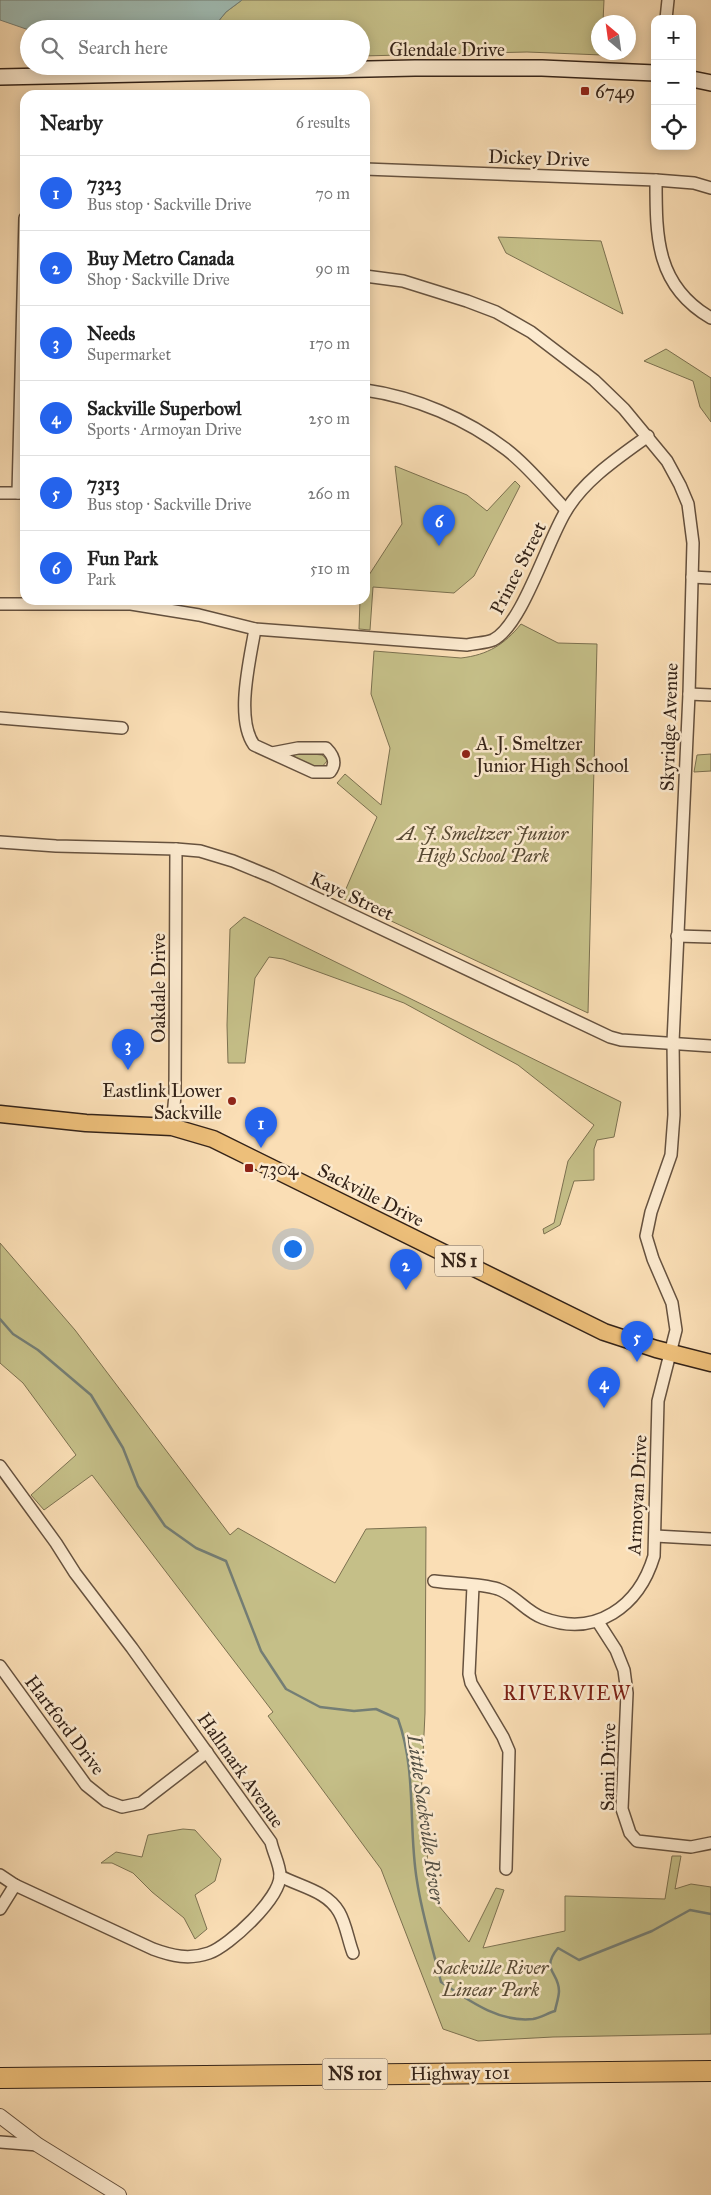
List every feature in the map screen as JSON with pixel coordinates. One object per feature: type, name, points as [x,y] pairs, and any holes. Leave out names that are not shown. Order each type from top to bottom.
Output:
[{"type":"highway","name":"Highway 101","points":[[0,2065],[711,2059]]},
{"type":"highway","name":"Highway 101","points":[[0,2078],[711,2071]]},
{"type":"main road","name":"Glendale Drive","points":[[370,69],[542,68],[651,73]]},
{"type":"main road","name":"Glendale Drive","points":[[0,77],[92,75]]},
{"type":"main road","points":[[696,80],[711,83]]},
{"type":"main road","name":"Sackville Drive","points":[[0,1114],[77,1122],[172,1127],[213,1139],[253,1157],[604,1332],[670,1353],[711,1363]]},
{"type":"street","points":[[666,15],[668,0]]},
{"type":"street","name":"Dickey Drive","points":[[370,169],[656,180],[694,183],[711,188]]},
{"type":"street","points":[[656,180],[658,239],[663,263],[674,285],[690,304],[711,318]]},
{"type":"street","name":"Skyridge Avenue","points":[[370,277],[403,281],[467,300],[531,332],[594,380],[648,436],[667,461],[688,504],[693,543],[673,1042],[674,1115],[672,1155],[651,1212],[646,1236],[675,1318],[676,1330],[670,1353]]},
{"type":"street","points":[[370,391],[414,400],[480,431],[508,451],[566,510]]},
{"type":"street","name":"Prince Street","points":[[137,605],[190,614],[255,629],[467,645],[493,640],[505,630],[517,613],[566,510],[606,469],[648,436]]},
{"type":"street","points":[[0,493],[20,493]]},
{"type":"street","points":[[692,577],[711,578]]},
{"type":"street","name":"Prince Street","points":[[0,604],[20,604]]},
{"type":"street","points":[[255,629],[248,675],[246,729],[254,746],[312,772],[330,772],[334,765],[333,758],[326,748],[298,748],[272,753]]},
{"type":"street","points":[[688,694],[711,695]]},
{"type":"street","points":[[0,718],[122,728]]},
{"type":"street","name":"Kaye Street","points":[[0,842],[56,846],[176,849],[200,852],[233,861],[272,877],[610,1037],[621,1040],[711,1046]]},
{"type":"street","name":"Oakdale Drive","points":[[172,1127],[175,1095],[176,849]]},
{"type":"street","points":[[677,936],[711,937]]},
{"type":"street","name":"Armoyan Drive","points":[[598,1622],[635,1596],[648,1574],[654,1556],[658,1401],[670,1353]]},
{"type":"street","name":"Hallmark Avenue","points":[[0,1466],[270,1842],[280,1876]]},
{"type":"street","points":[[655,1536],[711,1539]]},
{"type":"street","points":[[434,1581],[499,1589],[542,1618],[564,1624],[598,1622]]},
{"type":"street","points":[[473,1586],[469,1674],[471,1683],[503,1737],[509,1751],[506,1869]]},
{"type":"street","name":"Sami Drive","points":[[598,1622],[616,1650],[624,1670],[627,1692],[622,1809],[630,1833],[637,1841],[691,1848],[711,1843]]},
{"type":"street","name":"Hartford Drive","points":[[0,1666],[86,1785],[106,1801],[122,1807],[141,1803],[207,1752]]},
{"type":"street","points":[[0,1875],[15,1886],[175,1957],[192,1957],[210,1953],[229,1941],[267,1904],[276,1892],[280,1876],[322,1894],[332,1902],[340,1913],[353,1953]]},
{"type":"street","points":[[0,1909],[15,1886]]},
{"type":"street","points":[[4,2119],[38,2145],[110,2192]]},
{"type":"street","points":[[0,2142],[38,2145]]},
{"type":"green space","points":[[242,0],[604,0],[603,15],[591,15],[591,55],[527,52],[370,56],[370,20],[219,20],[226,12]]},
{"type":"green space","points":[[498,237],[601,241],[623,314],[506,253]]},
{"type":"green space","points":[[666,349],[711,378],[711,422],[700,407],[693,381],[644,361]]},
{"type":"green space","points":[[395,466],[467,495],[487,511],[515,481],[520,486],[474,576],[454,593],[373,587],[370,630],[359,629],[360,605],[370,605],[370,573],[402,524]]},
{"type":"green space","name":"A. J. Smeltzer Junior High School Park","points":[[521,624],[558,643],[597,644],[588,1013],[342,898],[377,817],[337,783],[345,774],[381,805],[390,748],[371,694],[374,651],[461,658],[488,651],[502,643]]},
{"type":"green space","points":[[292,752],[322,755],[328,760],[320,769],[297,760]]},
{"type":"green space","points":[[711,754],[711,771],[694,772],[697,755]]},
{"type":"green space","points":[[244,917],[621,1102],[614,1137],[597,1140],[594,1149],[594,1180],[574,1181],[560,1225],[544,1234],[543,1229],[554,1223],[568,1161],[594,1125],[518,1065],[404,1003],[283,959],[269,957],[255,978],[245,1063],[228,1063],[227,1025],[230,929]]},
{"type":"green space","name":"Sackville River Linear Park","points":[[0,1243],[75,1330],[230,1535],[238,1528],[335,1583],[366,1529],[426,1527],[425,1713],[421,1799],[426,1825],[429,1894],[469,1942],[496,1888],[504,1890],[483,1948],[565,1931],[565,1896],[665,1899],[672,1856],[681,1856],[675,1889],[691,1884],[711,1887],[711,2034],[553,2037],[478,2041],[443,2029],[381,1869],[268,1716],[273,1712],[92,1475],[44,1510],[31,1495],[76,1455],[23,1383],[0,1363]]},
{"type":"green space","points":[[183,1829],[195,1830],[221,1859],[215,1881],[195,1895],[207,1929],[195,1939],[184,1918],[152,1892],[133,1873],[112,1863],[101,1863],[116,1852],[142,1857],[148,1835]]},
{"type":"water","points":[[0,0],[242,0],[226,12],[219,20],[20,20],[20,27],[0,20]]},
{"type":"waterway","name":"Little Sackville River","points":[[0,1319],[13,1334],[38,1350],[91,1395],[123,1448],[138,1486],[165,1526],[196,1548],[226,1561],[261,1651],[286,1689],[320,1707],[354,1711],[376,1709],[398,1719],[408,1759],[414,1861],[419,1894],[441,1982],[473,2003],[496,2014],[520,2019],[533,2019],[555,2011],[559,1991],[550,1966],[553,1955],[558,1948],[579,1960],[652,1931],[690,1910],[711,1914]]},
{"type":"place","name":"6749","points":[[585,91]]},
{"type":"place","name":"Fun Park","points":[[439,546]]},
{"type":"place","name":"A. J. Smeltzer Junior High School","points":[[466,754]]},
{"type":"place","name":"Needs","points":[[128,1070]]},
{"type":"place","name":"Eastlink Lower Sackville","points":[[232,1101]]},
{"type":"place","name":"7323","points":[[261,1148]]},
{"type":"place","name":"7304","points":[[249,1168]]},
{"type":"place","name":"Buy Metro Canada","points":[[406,1290]]},
{"type":"place","name":"7313","points":[[637,1362]]},
{"type":"place","name":"Sackville Superbowl","points":[[604,1408]]},
{"type":"district","name":"RIVERVIEW","points":[[567,1693]]}]
